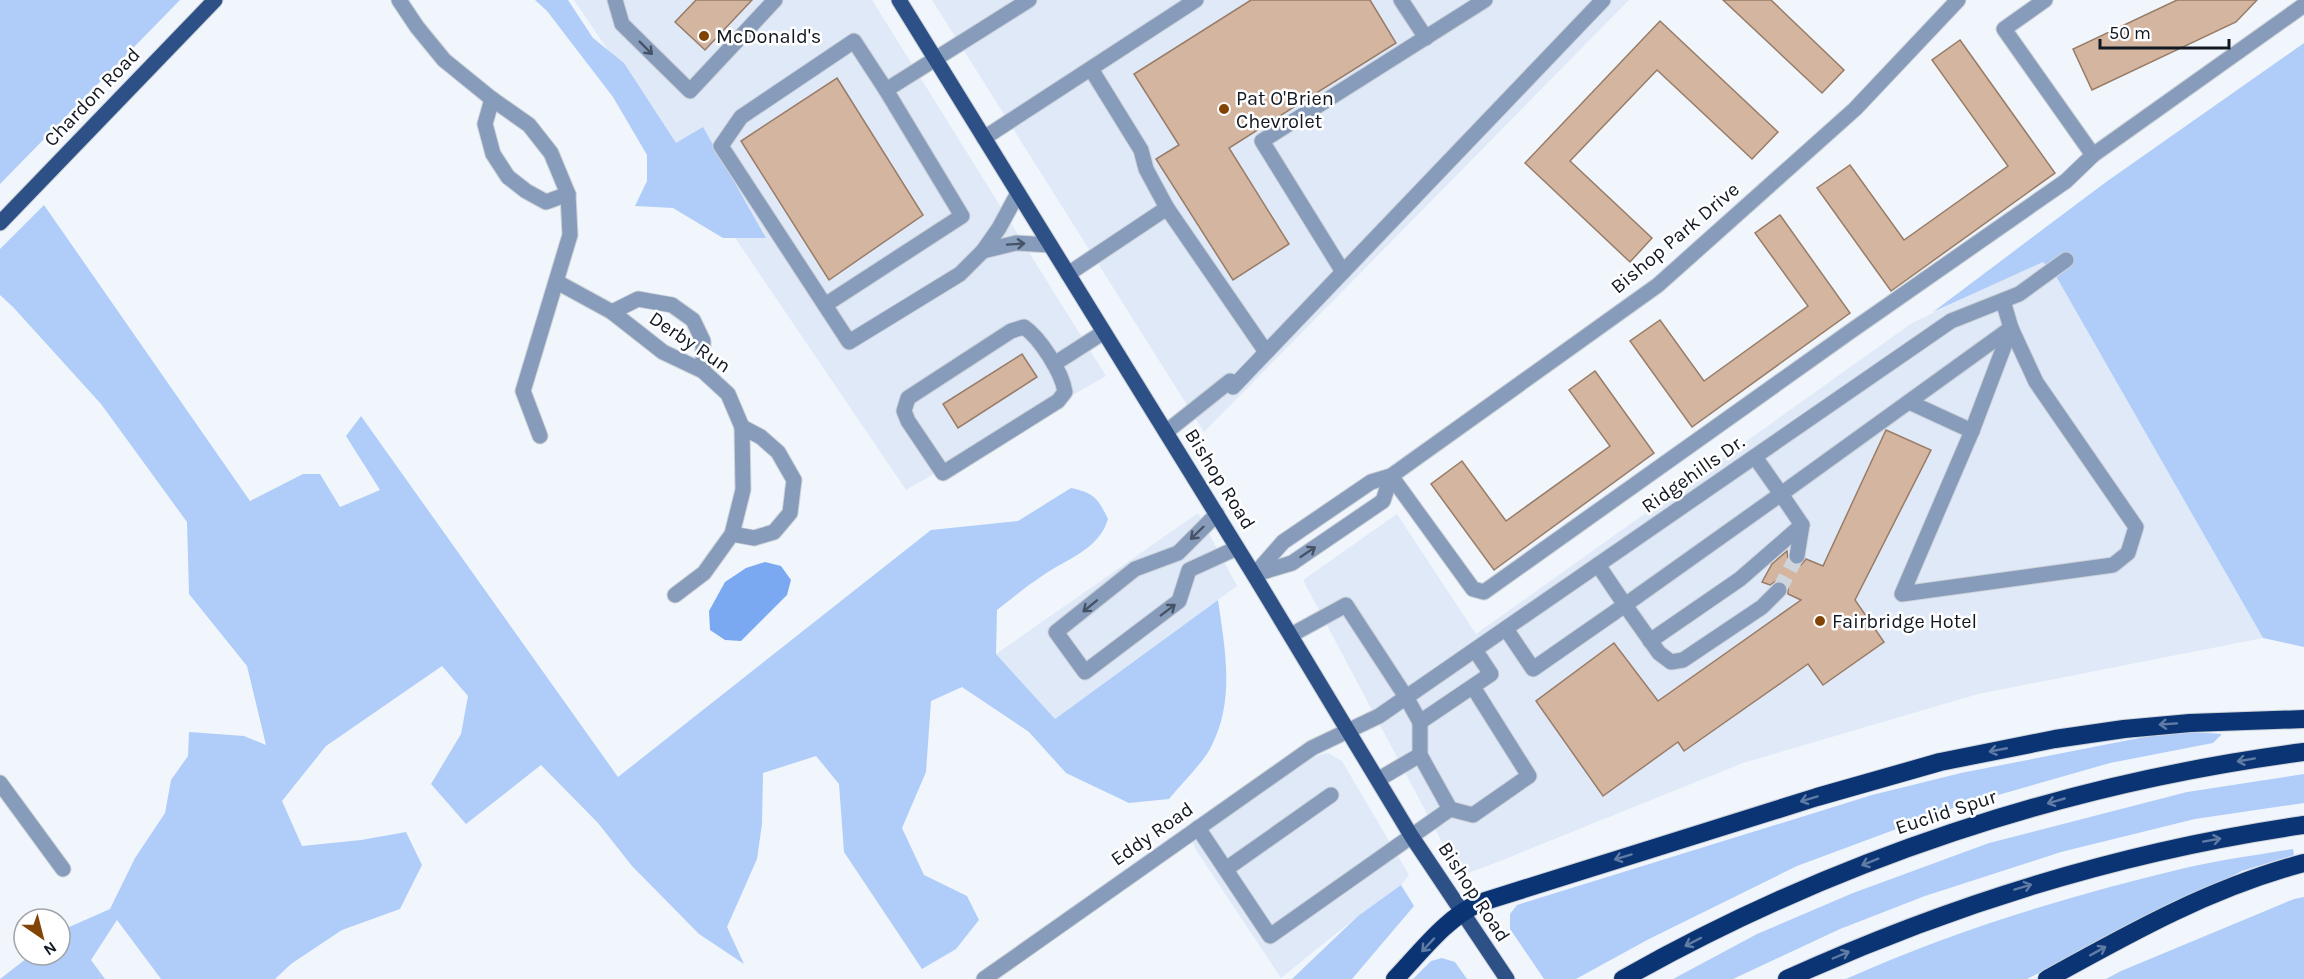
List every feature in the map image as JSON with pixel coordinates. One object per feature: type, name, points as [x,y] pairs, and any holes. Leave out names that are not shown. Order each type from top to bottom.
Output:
[{"type":"highway","points":[[1395,979],[1438,934],[1462,913],[1479,903],[1828,793],[1940,762],[2035,743],[2124,729],[2190,723],[2304,719]]},
{"type":"highway","name":"Euclid Spur","points":[[1623,979],[1686,945],[1773,903],[1846,871],[1944,834],[2066,798],[2126,784],[2250,759],[2304,752]]},
{"type":"highway","points":[[1787,979],[1897,931],[1959,908],[2059,876],[2141,854],[2304,825]]},
{"type":"highway","points":[[2047,979],[2151,922],[2200,899],[2256,877],[2304,862]]},
{"type":"main road","name":"Chardon Road","points":[[0,223],[215,0]]},
{"type":"main road","name":"Bishop Road","points":[[899,0],[1238,548],[1412,837],[1507,979]]},
{"type":"street","points":[[399,0],[417,27],[444,60],[492,99],[529,125],[551,153],[568,194],[570,235],[523,391],[540,436]]},
{"type":"street","points":[[615,0],[622,24],[690,91],[776,0]]},
{"type":"street","points":[[886,90],[1029,0]]},
{"type":"street","points":[[984,138],[1197,0]]},
{"type":"street","points":[[1401,0],[1426,38]]},
{"type":"street","points":[[1343,272],[1262,141],[1485,0]]},
{"type":"street","points":[[1166,432],[1232,384],[1266,352],[1603,0]]},
{"type":"street","name":"Bishop Park Drive","points":[[1254,575],[1284,542],[1371,482],[1391,476],[1658,285],[1855,109],[1958,0]]},
{"type":"street","points":[[2045,0],[2004,29],[2093,155]]},
{"type":"street","points":[[1391,476],[1473,589],[1484,592],[2066,181],[2093,155],[2304,5]]},
{"type":"street","points":[[825,305],[962,216],[854,41],[741,117],[721,146],[849,342],[960,274],[983,250],[999,228],[1018,193]]},
{"type":"street","points":[[1090,69],[1141,150],[1146,169],[1167,208],[1266,352]]},
{"type":"street","points":[[492,99],[485,124],[493,154],[508,177],[526,191],[546,202],[568,194]]},
{"type":"street","points":[[1068,274],[1167,208]]},
{"type":"street","points":[[983,250],[1016,243],[1050,244]]},
{"type":"street","name":"Ridgehills Dr.","points":[[1349,732],[1379,716],[1951,321],[2019,294],[2066,260]]},
{"type":"street","name":"Derby Run","points":[[557,282],[612,312],[663,352],[703,371],[728,393],[742,427],[743,490],[732,534],[704,573],[675,595]]},
{"type":"street","points":[[612,312],[638,299],[672,305],[693,320],[703,340],[703,371]]},
{"type":"street","points":[[2003,301],[2011,328],[2036,382],[2136,527],[2128,553],[2113,565],[1902,594],[1972,431],[2011,328]]},
{"type":"street","points":[[1024,327],[1034,334],[1054,364],[1064,381],[1065,392],[1058,401],[944,472],[908,421],[904,411],[908,398],[1011,331],[1024,327]]},
{"type":"street","points":[[1506,629],[1533,669],[2011,328]]},
{"type":"street","points":[[1054,364],[1104,332]]},
{"type":"street","points":[[1909,402],[1972,431]]},
{"type":"street","points":[[732,534],[754,538],[774,532],[790,513],[794,480],[778,452],[760,437],[742,427]]},
{"type":"street","points":[[1755,457],[1803,525],[1797,556]]},
{"type":"street","points":[[1254,575],[1292,563],[1383,501],[1391,476]]},
{"type":"street","points":[[1217,514],[1178,553],[1135,569],[1056,633],[1085,672],[1179,601],[1189,570],[1238,548]]},
{"type":"street","points":[[1650,640],[1740,579],[1803,525]]},
{"type":"street","points":[[1178,553],[1189,570]]},
{"type":"street","points":[[1598,565],[1659,653],[1671,662],[1683,660],[1762,607],[1779,590]]},
{"type":"street","points":[[1291,635],[1346,605],[1420,722],[1420,755],[1450,809],[1473,815],[1529,776],[1473,687]]},
{"type":"street","points":[[1420,722],[1491,674],[1475,650]]},
{"type":"street","name":"Eddy Road","points":[[984,979],[1312,748],[1349,732]]},
{"type":"street","points":[[1379,779],[1420,755]]},
{"type":"street","points":[[0,783],[63,869]]},
{"type":"street","points":[[1226,869],[1331,795]]},
{"type":"street","points":[[1198,828],[1270,936],[1450,809]]},
{"type":"shaded area","points":[[0,0],[180,0],[0,184]]},
{"type":"shaded area","points":[[535,0],[568,0],[593,38],[624,63],[676,143],[703,127],[766,238],[723,238],[673,208],[635,206],[647,181],[647,155],[613,97],[547,11]]},
{"type":"shaded area","points":[[574,0],[872,0],[1106,376],[906,490]]},
{"type":"shaded area","points":[[932,0],[1629,0],[1204,432]]},
{"type":"shaded area","points":[[2304,43],[2304,647],[2263,638],[2057,278],[2043,262],[1933,312],[2106,182]]},
{"type":"shaded area","points":[[44,205],[250,501],[303,474],[320,474],[340,507],[380,490],[346,436],[361,416],[618,777],[931,530],[1018,521],[1071,488],[1090,494],[1098,501],[1108,519],[1104,530],[1081,553],[1036,580],[997,610],[996,654],[1055,719],[1218,600],[1226,674],[1224,710],[1219,728],[1209,751],[1169,799],[1129,803],[1066,773],[1029,732],[962,687],[931,701],[926,772],[902,828],[924,875],[967,896],[979,920],[956,949],[922,969],[844,852],[839,784],[816,756],[763,773],[762,824],[757,859],[727,927],[744,964],[699,934],[632,866],[598,823],[541,765],[466,824],[431,784],[461,734],[468,696],[442,666],[326,746],[282,801],[302,846],[361,840],[406,832],[422,865],[400,909],[342,930],[291,964],[275,979],[161,979],[117,920],[91,960],[105,979],[0,979],[16,967],[72,967],[72,926],[110,909],[135,858],[165,813],[171,780],[188,756],[189,732],[244,736],[266,745],[247,666],[189,594],[187,522],[101,404],[0,295],[0,249]]},
{"type":"shaded area","points":[[2042,261],[2057,278],[2263,638],[1978,694],[1743,763],[1460,876],[1303,580],[1397,514],[1476,634],[1912,323]]},
{"type":"shaded area","points":[[1198,513],[1237,586],[1055,719],[996,654]]},
{"type":"shaded area","points":[[765,562],[781,566],[791,580],[787,595],[741,641],[725,640],[710,630],[709,611],[725,582],[746,568]]},
{"type":"shaded area","points":[[2175,731],[2222,734],[2213,743],[2110,763],[1953,808],[1797,866],[1649,939],[1576,979],[1544,979],[1510,929],[1510,914],[1517,905],[1872,795],[1961,773]]},
{"type":"shaded area","points":[[1328,753],[1342,761],[1409,875],[1401,885],[1358,916],[1281,978],[1191,839],[1303,759]]},
{"type":"shaded area","points":[[2304,774],[2304,803],[2195,819],[2061,852],[1925,896],[1840,929],[1733,979],[1673,979],[1757,934],[1853,893],[1989,843],[2187,792]]},
{"type":"shaded area","points":[[2293,849],[2294,855],[2242,871],[2027,979],[1846,979],[1971,930],[2098,890],[2185,868]]},
{"type":"shaded area","points":[[1401,885],[1414,906],[1352,979],[1292,979],[1358,916]]},
{"type":"shaded area","points":[[2304,897],[2304,979],[2106,979],[2294,899]]},
{"type":"shaded area","points":[[1442,958],[1455,962],[1467,979],[1413,979],[1431,961]]},
{"type":"building","name":"McDonald's","points":[[696,0],[752,0],[705,50],[675,22]]},
{"type":"building","name":"Pat O'Brien Chevrolet","points":[[1251,0],[1370,0],[1396,43],[1229,148],[1289,244],[1233,280],[1156,159],[1179,145],[1134,74]]},
{"type":"building","points":[[1723,0],[1771,0],[1844,70],[1822,93]]},
{"type":"building","points":[[2177,0],[2257,0],[2236,22],[2092,90],[2073,49]]},
{"type":"building","points":[[1660,21],[1778,132],[1752,159],[1657,70],[1570,161],[1652,238],[1630,262],[1525,163]]},
{"type":"building","points":[[1960,40],[2055,173],[1891,291],[1817,188],[1850,165],[1904,240],[2008,166],[1932,60]]},
{"type":"building","points":[[837,78],[923,215],[829,280],[741,141]]},
{"type":"building","points":[[1780,215],[1850,313],[1692,427],[1630,341],[1660,320],[1704,381],[1808,306],[1755,233]]},
{"type":"building","points":[[1022,354],[1037,377],[958,428],[943,404]]},
{"type":"building","points":[[1595,371],[1654,453],[1494,570],[1431,484],[1462,461],[1506,521],[1610,446],[1569,390]]},
{"type":"building","name":"Fairbridge Hotel","points":[[1886,430],[1931,450],[1855,600],[1884,642],[1823,685],[1808,664],[1684,751],[1678,742],[1603,796],[1536,701],[1614,643],[1658,701],[1801,600],[1788,594],[1788,587],[1782,581],[1776,581],[1770,585],[1762,582],[1772,564],[1787,551],[1788,560],[1795,565],[1801,565],[1806,559],[1823,566]]},
{"type":"tunnel","points":[[1779,590],[1797,556]]},
{"type":"place","name":"McDonald's","points":[[704,36]]},
{"type":"place","name":"Pat O'Brien Chevrolet","points":[[1224,109]]},
{"type":"place","name":"Fairbridge Hotel","points":[[1820,621]]}]
